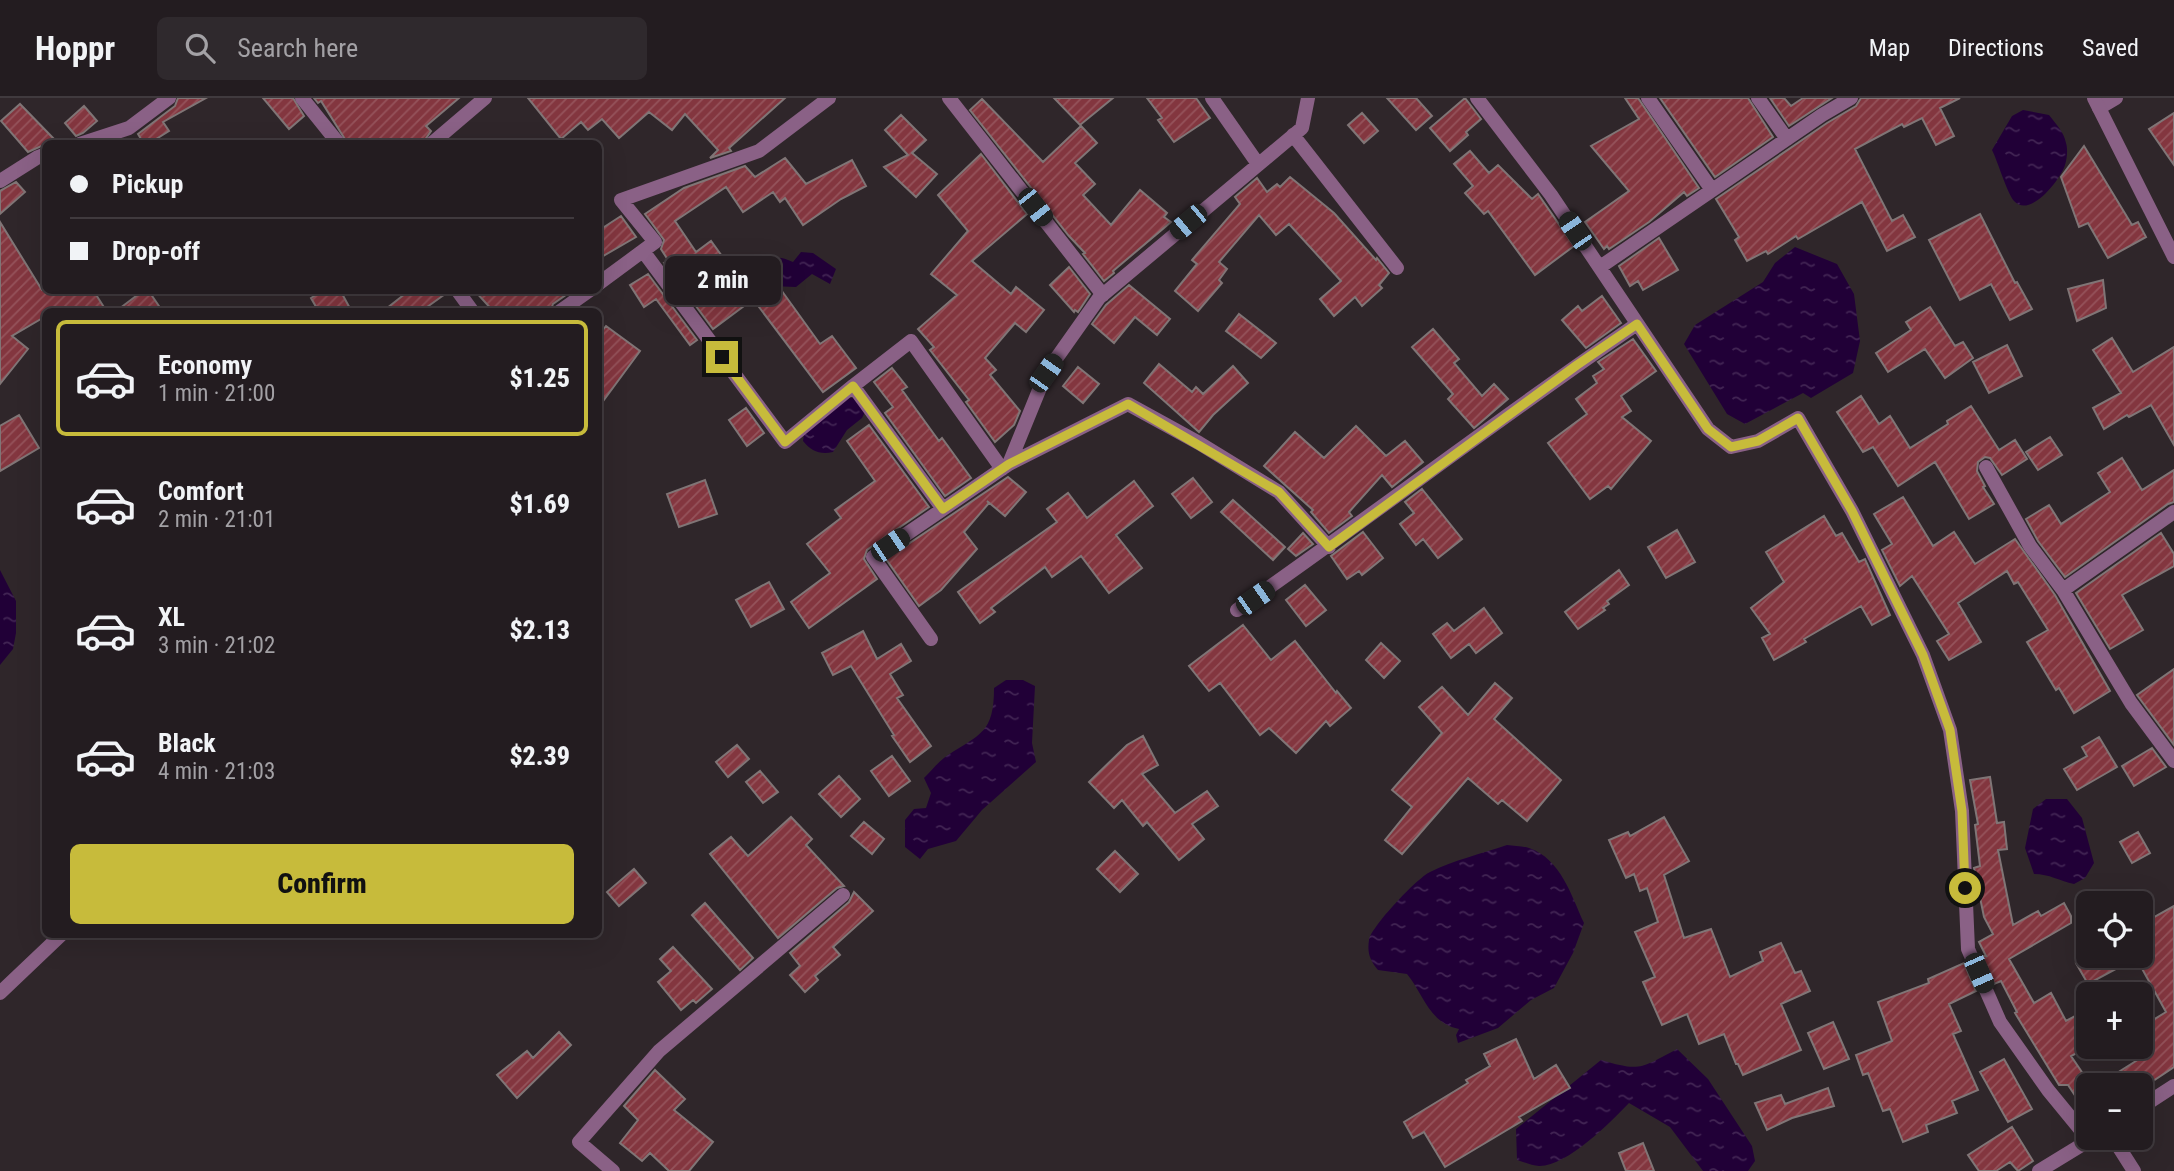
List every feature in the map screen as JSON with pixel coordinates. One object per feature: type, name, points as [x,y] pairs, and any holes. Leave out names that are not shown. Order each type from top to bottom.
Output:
[{"type":"street","points":[[92,140],[129,128],[169,98]]},
{"type":"street","points":[[302,98],[336,140]]},
{"type":"street","points":[[436,140],[485,98]]},
{"type":"street","points":[[602,281],[654,242],[621,200],[759,151],[829,98]]},
{"type":"street","points":[[949,98],[1104,295]]},
{"type":"street","points":[[1212,98],[1258,164]]},
{"type":"street","points":[[1006,466],[1046,373],[1104,295],[1302,128],[1308,98]]},
{"type":"street","points":[[1477,98],[1551,195],[1708,429],[1731,447],[1758,441],[1798,418],[1852,511],[1923,655],[1950,730],[1962,811],[1968,949],[2000,1022],[2048,1090],[2076,1122]]},
{"type":"street","points":[[1648,98],[1712,190]]},
{"type":"street","points":[[1758,98],[1787,139]]},
{"type":"street","points":[[2116,98],[2097,103],[2174,257]]},
{"type":"street","points":[[1600,267],[1843,100]]},
{"type":"street","points":[[1293,135],[1397,268]]},
{"type":"street","points":[[0,181],[42,155]]},
{"type":"street","points":[[643,251],[785,442],[911,341],[1006,466]]},
{"type":"street","points":[[565,308],[584,294]]},
{"type":"street","points":[[1237,610],[1329,547],[1637,324]]},
{"type":"street","points":[[853,386],[943,509]]},
{"type":"street","points":[[931,639],[873,556],[1006,466],[1128,404],[1279,492],[1329,547]]},
{"type":"street","points":[[1986,467],[2031,546],[2063,590],[2131,703],[2174,761]]},
{"type":"street","points":[[2063,590],[2174,512]]},
{"type":"street","points":[[613,1171],[579,1142],[659,1051],[843,895]]},
{"type":"street","points":[[0,993],[58,938]]},
{"type":"street","points":[[2153,1100],[2174,1086]]},
{"type":"street","points":[[2039,1171],[2076,1148]]},
{"type":"street","points":[[2121,1150],[2134,1171]]},
{"type":"water","points":[[2023,110],[2049,115],[2067,145],[2066,163],[2062,171],[2044,195],[2028,205],[2021,205],[2011,197],[1992,150],[2012,116]]},
{"type":"water","points":[[1795,247],[1837,264],[1854,294],[1860,341],[1853,373],[1811,398],[1803,393],[1745,424],[1727,414],[1684,344],[1695,325],[1763,282],[1775,263]]},
{"type":"water","points":[[801,252],[813,253],[836,269],[830,284],[812,274],[796,287],[769,286],[757,293],[749,285],[750,278],[741,264],[746,256],[759,271],[774,258],[793,262]]},
{"type":"water","points":[[848,398],[854,398],[866,410],[862,418],[847,430],[833,452],[820,452],[809,447],[803,441],[804,434]]},
{"type":"water","points":[[0,570],[16,601],[16,633],[13,649],[0,665]]},
{"type":"water","points":[[1006,680],[1023,680],[1035,686],[1032,743],[1036,762],[982,810],[956,841],[928,849],[920,859],[905,847],[905,820],[914,809],[926,808],[931,793],[924,778],[945,757],[983,730],[991,715],[994,688]]},
{"type":"water","points":[[2046,799],[2067,799],[2082,818],[2094,863],[2085,878],[2074,884],[2034,874],[2025,848],[2033,809]]},
{"type":"water","points":[[1507,845],[1529,848],[1549,860],[1564,879],[1584,923],[1573,953],[1554,988],[1531,1000],[1498,1028],[1458,1043],[1456,1035],[1459,1029],[1449,1026],[1434,1014],[1407,974],[1378,970],[1370,956],[1369,940],[1386,914],[1424,876],[1448,864]]},
{"type":"water","points":[[1677,1049],[1708,1079],[1752,1146],[1755,1161],[1748,1171],[1703,1171],[1670,1127],[1629,1103],[1587,1142],[1562,1159],[1539,1166],[1517,1160],[1516,1129],[1601,1060],[1625,1066],[1640,1066]]},
{"type":"building","points":[[178,98],[206,98],[163,122],[169,131],[154,140],[142,140],[138,134],[175,106]]},
{"type":"building","points":[[263,98],[293,98],[304,116],[289,129]]},
{"type":"building","points":[[314,98],[459,98],[426,126],[431,131],[425,140],[345,140],[321,101],[318,103]]},
{"type":"building","points":[[528,98],[785,98],[729,148],[731,151],[710,158],[718,150],[685,114],[672,130],[649,112],[619,138],[602,119],[588,130],[581,122],[561,139]]},
{"type":"building","points":[[1054,98],[1113,98],[1080,125]]},
{"type":"building","points":[[1147,98],[1196,98],[1210,118],[1174,142],[1158,120],[1162,118]]},
{"type":"building","points":[[1387,98],[1416,98],[1432,116],[1416,130]]},
{"type":"building","points":[[1465,98],[1481,119],[1450,151],[1430,128]]},
{"type":"building","points":[[1625,98],[1638,98],[1699,188],[1687,196],[1684,192],[1649,222],[1609,249],[1607,246],[1604,249],[1585,222],[1629,191],[1591,146],[1639,119]]},
{"type":"building","points":[[1660,98],[1748,98],[1773,137],[1715,177]]},
{"type":"building","points":[[1770,98],[1784,98],[1791,106],[1803,98],[1832,98],[1789,126]]},
{"type":"building","points":[[1861,98],[1960,98],[1940,108],[1954,136],[1936,145],[1922,118],[1904,127],[1902,124],[1855,149],[1892,221],[1903,215],[1915,237],[1887,251],[1862,202],[1798,239],[1796,236],[1768,254],[1766,251],[1747,261],[1735,240],[1739,237],[1716,199],[1856,106]]},
{"type":"building","points":[[982,99],[1043,162],[1081,126],[1097,143],[1075,163],[1095,184],[1083,195],[1111,225],[1140,190],[1167,213],[1164,217],[1171,222],[1104,281],[1083,254],[1085,253],[970,110]]},
{"type":"building","points":[[20,104],[53,138],[42,140],[42,146],[28,152],[1,121]]},
{"type":"building","points":[[84,106],[97,121],[76,136],[65,123]]},
{"type":"building","points":[[1362,113],[1378,131],[1364,143],[1348,125]]},
{"type":"building","points":[[2174,113],[2174,165],[2149,129]]},
{"type":"building","points":[[901,115],[926,140],[912,153],[937,174],[916,197],[884,167],[908,155],[885,130]]},
{"type":"building","points":[[2084,146],[2132,225],[2138,222],[2146,237],[2108,258],[2088,223],[2079,227],[2061,177]]},
{"type":"building","points":[[1470,151],[1489,173],[1498,165],[1532,199],[1538,194],[1574,246],[1535,275],[1488,211],[1484,214],[1465,193],[1473,186],[1454,164]]},
{"type":"building","points":[[981,154],[1027,214],[972,261],[1011,294],[1016,287],[1044,310],[1026,332],[1015,323],[985,358],[996,370],[990,375],[1020,411],[1014,425],[995,442],[966,402],[969,400],[930,350],[934,347],[918,329],[957,295],[931,274],[968,231],[938,195]]},
{"type":"building","points":[[785,158],[806,184],[852,160],[866,186],[841,199],[803,225],[785,198],[780,202],[773,192],[743,212],[726,187],[675,221],[696,252],[711,241],[727,263],[722,267],[748,303],[713,329],[664,263],[668,260],[661,249],[664,240],[645,214],[684,188],[745,166],[755,177]]},
{"type":"building","points":[[1290,177],[1334,213],[1376,260],[1377,258],[1389,273],[1379,285],[1382,288],[1362,306],[1355,297],[1334,316],[1320,299],[1341,281],[1289,224],[1276,235],[1259,215],[1219,262],[1227,269],[1219,280],[1222,283],[1198,311],[1175,291],[1197,264],[1192,260],[1240,204],[1235,197],[1257,178],[1267,192],[1277,184],[1280,187]]},
{"type":"building","points":[[16,182],[25,192],[0,214],[0,191]]},
{"type":"building","points":[[1980,214],[2015,283],[2017,282],[2032,309],[2010,320],[1991,284],[1960,300],[1929,240]]},
{"type":"building","points":[[621,216],[636,237],[602,257],[602,228]]},
{"type":"building","points":[[0,222],[42,294],[96,294],[104,308],[42,308],[42,318],[12,336],[28,349],[0,384]]},
{"type":"building","points":[[1659,238],[1678,270],[1643,290],[1638,281],[1630,286],[1619,266]]},
{"type":"building","points":[[1069,267],[1090,294],[1078,312],[1074,312],[1050,285]]},
{"type":"building","points":[[648,274],[697,340],[690,345],[656,299],[644,307],[630,285]]},
{"type":"building","points":[[2103,280],[2106,308],[2077,321],[2068,289]]},
{"type":"building","points":[[1129,285],[1170,319],[1157,335],[1135,317],[1114,343],[1092,324],[1106,305]]},
{"type":"building","points":[[779,287],[820,344],[832,336],[856,368],[823,392],[756,303]]},
{"type":"building","points":[[139,294],[151,294],[160,308],[120,308]]},
{"type":"building","points":[[318,294],[342,294],[350,308],[317,308],[311,298]]},
{"type":"building","points":[[405,294],[445,294],[426,308],[387,308]]},
{"type":"building","points":[[478,294],[567,294],[552,308],[490,308]]},
{"type":"building","points":[[1602,296],[1621,323],[1586,348],[1562,320],[1578,306],[1582,311]]},
{"type":"building","points":[[1930,307],[1955,346],[1963,342],[1973,358],[1945,378],[1925,349],[1888,372],[1876,353],[1911,330],[1906,322]]},
{"type":"building","points":[[1239,314],[1276,343],[1261,358],[1226,331]]},
{"type":"building","points":[[606,326],[640,351],[602,403],[602,331]]},
{"type":"building","points":[[1433,329],[1459,359],[1454,363],[1482,396],[1494,384],[1508,399],[1474,428],[1448,399],[1453,394],[1412,347]]},
{"type":"building","points":[[2112,338],[2133,372],[2174,347],[2174,445],[2151,405],[2104,429],[2093,408],[2121,393],[2093,350]]},
{"type":"building","points":[[1633,339],[1656,371],[1621,396],[1631,411],[1622,417],[1651,441],[1611,489],[1608,486],[1590,499],[1548,443],[1587,414],[1576,399],[1597,383],[1593,376],[1604,369],[1598,362]]},
{"type":"building","points":[[2007,345],[2022,376],[1989,393],[1973,362]]},
{"type":"building","points":[[1159,364],[1192,392],[1196,387],[1203,394],[1233,366],[1248,383],[1213,415],[1199,432],[1144,383]]},
{"type":"building","points":[[1078,367],[1099,384],[1083,403],[1063,386]]},
{"type":"building","points":[[892,368],[907,387],[902,390],[939,441],[942,438],[971,478],[945,496],[885,413],[893,407],[874,382]]},
{"type":"building","points":[[1861,396],[1879,424],[1890,416],[1910,448],[1971,406],[1999,450],[2015,440],[2027,459],[2002,475],[1990,458],[1985,457],[1978,462],[1977,471],[1985,486],[1983,487],[1994,504],[1969,519],[1935,462],[1898,486],[1873,447],[1863,452],[1837,412]]},
{"type":"building","points":[[746,408],[764,433],[747,446],[729,420]]},
{"type":"building","points":[[19,415],[39,448],[0,471],[0,426]]},
{"type":"building","points":[[869,425],[929,507],[867,550],[864,559],[877,579],[809,628],[791,602],[830,573],[807,544],[841,518],[835,510],[875,481],[847,441]]},
{"type":"building","points":[[1356,426],[1386,456],[1405,441],[1423,462],[1392,487],[1382,475],[1349,512],[1352,516],[1329,533],[1311,512],[1313,510],[1264,466],[1295,432],[1324,458]]},
{"type":"building","points":[[2050,437],[2062,455],[2038,470],[2026,452]]},
{"type":"building","points":[[2122,458],[2142,490],[2174,470],[2174,502],[2065,577],[2038,541],[2026,519],[2049,505],[2061,524],[2110,492],[2098,473]]},
{"type":"building","points":[[1008,477],[1026,492],[1005,516],[987,501],[989,503],[964,532],[977,549],[941,590],[919,606],[886,559]]},
{"type":"building","points":[[1193,478],[1212,502],[1191,518],[1172,494]]},
{"type":"building","points":[[705,480],[717,514],[679,527],[667,494]]},
{"type":"building","points":[[1134,481],[1153,506],[1116,535],[1142,568],[1109,593],[1081,556],[1052,577],[1045,567],[991,608],[995,612],[980,623],[958,592],[1057,522],[1047,509],[1068,493],[1087,518]]},
{"type":"building","points":[[1422,489],[1462,539],[1438,558],[1423,539],[1416,545],[1400,524],[1414,513],[1405,502]]},
{"type":"building","points":[[1903,497],[1933,546],[1954,532],[1975,564],[2015,539],[2055,595],[2110,691],[2074,713],[2059,688],[2056,690],[2027,642],[2048,630],[2018,582],[2014,584],[2007,571],[1958,603],[1981,642],[1949,660],[1937,641],[1949,634],[1912,576],[1900,586],[1882,550],[1892,544],[1874,514]]},
{"type":"building","points":[[1233,500],[1285,547],[1273,560],[1221,512]]},
{"type":"building","points":[[1824,516],[1836,536],[1842,533],[1859,562],[1865,559],[1890,615],[1872,625],[1861,606],[1774,660],[1762,638],[1770,634],[1751,608],[1784,582],[1766,552]]},
{"type":"building","points":[[1677,530],[1695,562],[1666,578],[1648,547]]},
{"type":"building","points":[[1363,532],[1383,558],[1362,575],[1359,571],[1347,579],[1331,556]]},
{"type":"building","points":[[1303,533],[1313,544],[1296,556],[1288,549]]},
{"type":"building","points":[[2161,533],[2174,554],[2174,566],[2122,595],[2143,630],[2110,649],[2076,593]]},
{"type":"building","points":[[1619,570],[1629,585],[1607,601],[1609,604],[1603,608],[1605,610],[1578,629],[1565,612]]},
{"type":"building","points":[[769,582],[784,609],[751,627],[736,600]]},
{"type":"building","points":[[1305,585],[1326,610],[1306,626],[1286,600]]},
{"type":"building","points":[[1484,608],[1502,633],[1476,653],[1469,644],[1451,658],[1433,634],[1447,623],[1454,631]]},
{"type":"building","points":[[1243,625],[1271,660],[1295,641],[1351,708],[1330,726],[1326,721],[1296,753],[1269,728],[1260,735],[1220,683],[1209,691],[1189,666]]},
{"type":"building","points":[[863,631],[877,659],[901,644],[911,661],[890,674],[903,695],[897,698],[931,746],[910,762],[851,666],[833,675],[822,653]]},
{"type":"building","points":[[1381,643],[1400,661],[1384,678],[1366,660]]},
{"type":"building","points":[[2174,669],[2174,745],[2137,695]]},
{"type":"building","points":[[1495,683],[1512,698],[1494,719],[1561,780],[1527,821],[1502,800],[1498,804],[1468,778],[1402,854],[1385,840],[1412,807],[1392,790],[1442,733],[1419,707],[1442,687],[1468,715]]},
{"type":"building","points":[[1143,736],[1158,765],[1142,774],[1175,813],[1207,791],[1218,806],[1192,824],[1204,839],[1179,860],[1147,822],[1143,826],[1122,800],[1114,808],[1089,782],[1127,745]]},
{"type":"building","points":[[2099,737],[2117,767],[2077,790],[2064,769],[2087,756],[2082,747]]},
{"type":"building","points":[[737,745],[749,759],[728,777],[716,762]]},
{"type":"building","points":[[2152,748],[2166,767],[2134,786],[2122,766]]},
{"type":"building","points":[[892,756],[910,781],[889,796],[871,771]]},
{"type":"building","points":[[760,771],[778,792],[763,803],[746,782]]},
{"type":"building","points":[[839,776],[860,799],[841,817],[819,794]]},
{"type":"building","points":[[1990,777],[1997,823],[2004,822],[2007,849],[1998,850],[2013,925],[2038,911],[2041,916],[2064,903],[2071,916],[2071,923],[2009,959],[2034,1003],[2051,993],[2066,1021],[2076,1016],[2076,1053],[2071,1056],[2083,1073],[2076,1073],[2076,1097],[2068,1085],[2059,1085],[2015,1013],[2017,1012],[2001,981],[1994,984],[1981,956],[1986,956],[1979,942],[1993,934],[1984,917],[1974,868],[1980,866],[1975,825],[1978,824],[1970,780]]},
{"type":"building","points":[[791,817],[812,839],[806,845],[844,886],[837,888],[778,938],[710,854],[731,837],[748,856]]},
{"type":"building","points":[[1664,817],[1689,861],[1664,875],[1684,938],[1711,929],[1730,977],[1763,961],[1760,952],[1781,943],[1795,973],[1801,971],[1810,991],[1781,1004],[1801,1050],[1743,1075],[1724,1034],[1699,1044],[1687,1014],[1662,1025],[1643,982],[1655,977],[1635,932],[1658,922],[1647,888],[1640,891],[1634,874],[1626,878],[1609,840],[1628,832],[1630,836]]},
{"type":"building","points":[[864,822],[884,839],[872,854],[851,836]]},
{"type":"building","points":[[2138,832],[2150,853],[2132,863],[2120,842]]},
{"type":"building","points":[[1115,851],[1138,874],[1120,892],[1097,869]]},
{"type":"building","points":[[634,869],[646,883],[619,906],[607,892]]},
{"type":"building","points":[[854,892],[873,911],[833,947],[840,955],[815,976],[818,980],[805,992],[790,975],[800,966],[790,953],[849,902]]},
{"type":"building","points":[[705,903],[753,958],[740,970],[692,915]]},
{"type":"building","points":[[2174,906],[2174,1067],[2153,1081],[2153,1073],[2117,1073],[2139,1059],[2153,1059],[2153,1020],[2166,1012],[2153,988],[2153,982],[2149,982],[2142,968],[2153,968],[2153,918]]},
{"type":"building","points":[[673,947],[712,989],[696,1003],[693,1000],[681,1010],[658,982],[671,971],[660,959]]},
{"type":"building","points":[[1964,963],[1976,991],[1949,1004],[1961,1031],[1953,1034],[1978,1090],[1952,1101],[1957,1113],[1926,1125],[1928,1132],[1903,1142],[1890,1109],[1883,1111],[1868,1073],[1863,1075],[1856,1055],[1892,1041],[1878,1002],[1929,983],[1928,979]]},
{"type":"building","points":[[2079,968],[2118,968],[2092,982],[2087,982]]},
{"type":"building","points":[[1833,1022],[1849,1059],[1824,1069],[1808,1033]]},
{"type":"building","points":[[559,1032],[571,1045],[517,1098],[497,1075],[527,1051],[533,1058]]},
{"type":"building","points":[[1516,1039],[1534,1079],[1556,1065],[1570,1088],[1519,1117],[1522,1121],[1445,1167],[1424,1132],[1413,1138],[1404,1122],[1468,1083],[1466,1080],[1490,1066],[1484,1054]]},
{"type":"building","points":[[2004,1059],[2032,1109],[2008,1122],[1980,1072]]},
{"type":"building","points":[[655,1070],[685,1099],[674,1110],[713,1142],[689,1171],[669,1171],[650,1153],[642,1161],[620,1143],[638,1120],[624,1106]]},
{"type":"building","points":[[1828,1088],[1834,1106],[1792,1118],[1767,1130],[1755,1103],[1781,1095],[1785,1104]]},
{"type":"building","points":[[2012,1127],[2033,1161],[2018,1171],[2010,1162],[1996,1171],[1979,1171],[1968,1155]]},
{"type":"building","points":[[1643,1143],[1654,1171],[1626,1171],[1619,1153]]},
{"type":"route","points":[[722,357],[785,442],[853,386],[943,509],[1009,464],[1128,404],[1279,492],[1329,547],[1637,324],[1708,429],[1731,447],[1758,441],[1798,418],[1852,511],[1923,655],[1950,730],[1962,811],[1965,888]]}]
